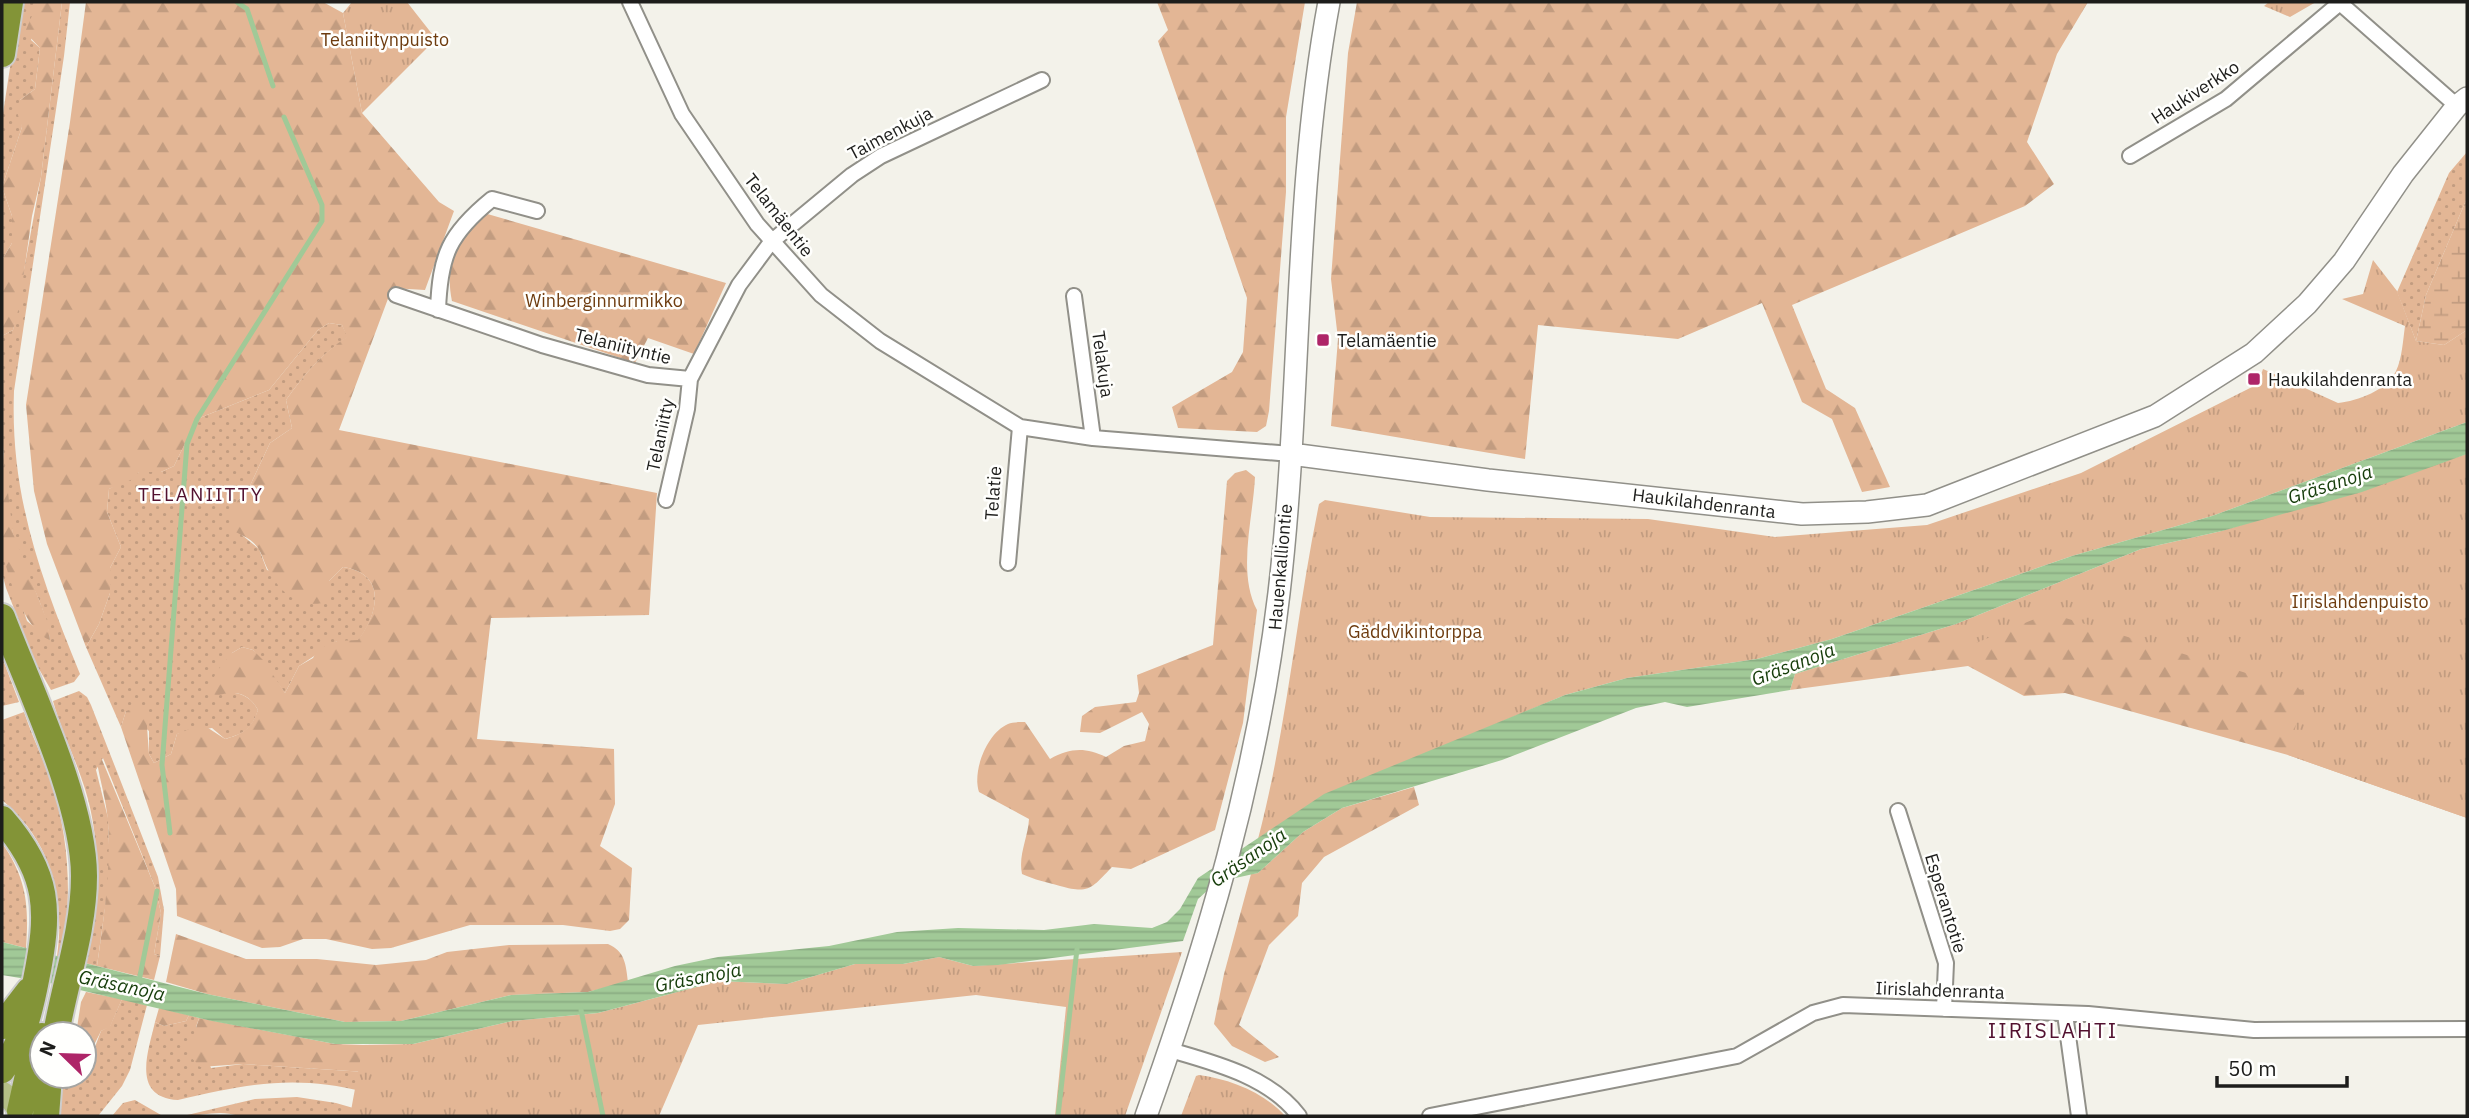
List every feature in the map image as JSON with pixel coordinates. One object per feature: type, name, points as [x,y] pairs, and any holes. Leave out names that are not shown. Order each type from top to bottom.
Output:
[{"type":"highway","points":[[2,54],[10,2]]},
{"type":"highway","points":[[2,617],[57,761],[78,830],[84,875],[73,960],[59,1020]]},
{"type":"highway","points":[[2,819],[20,839],[34,863],[43,895],[46,928],[33,1006],[2,1070]]},
{"type":"highway","points":[[2,1026],[36,981]]},
{"type":"highway","points":[[50,1020],[64,995]]},
{"type":"highway","points":[[15,1107],[28,1072]]},
{"type":"highway","points":[[46,1116],[48,1090]]},
{"type":"street","name":"Telamäentie","points":[[630,2],[682,114],[771,242],[821,295],[859,327],[1020,427],[1093,438],[1291,453]]},
{"type":"street","name":"Hauenkalliontie","points":[[1146,1116],[1203,952],[1243,803],[1272,652],[1291,453],[1312,116],[1329,2]]},
{"type":"street","points":[[2340,2],[2462,102]]},
{"type":"street","name":"Haukiverkko","points":[[2130,156],[2226,99],[2270,65],[2293,40],[2340,2]]},
{"type":"street","name":"Taimenkuja","points":[[771,242],[852,175],[881,156],[1042,80]]},
{"type":"street","name":"Haukilahdenranta","points":[[1291,453],[1488,480],[1802,514],[1867,512],[1927,505],[2155,415],[2254,353],[2307,304],[2344,261],[2403,174],[2462,102]]},
{"type":"street","points":[[438,310],[445,254],[456,232],[492,199],[537,211]]},
{"type":"street","name":"Telaniityntie","points":[[396,295],[648,375],[690,379],[740,285],[771,242]]},
{"type":"street","name":"Telakuja","points":[[1074,296],[1093,438]]},
{"type":"street","name":"Telaniitty","points":[[666,500],[687,410],[690,379]]},
{"type":"street","name":"Telatie","points":[[1008,563],[1020,427]]},
{"type":"street","name":"Esperantotie","points":[[1898,811],[1946,963],[1944,1009]]},
{"type":"street","name":"Iirislahdenranta","points":[[1430,1116],[1737,1056],[1826,1009],[1843,1006],[2140,1017],[2254,1030],[2467,1029]]},
{"type":"street","points":[[2065,1014],[2079,1116]]},
{"type":"street","points":[[1170,1050],[1206,1061],[1270,1088],[1286,1100],[1298,1116]]},
{"type":"green space","points":[[20,2],[44,2],[31,40],[40,48],[35,89],[20,100],[22,127],[2,187],[2,120]]},
{"type":"green space","points":[[44,2],[62,2],[41,177],[32,216],[19,307],[13,330],[2,336],[2,260],[12,243],[12,216],[2,187],[22,127],[16,109],[20,100],[35,89],[40,48],[25,32],[34,11]]},
{"type":"green space","points":[[62,2],[70,2],[64,56],[14,391],[17,466],[31,536],[80,674],[74,682],[51,690],[35,662],[2,573],[2,545],[27,621],[50,640],[44,613],[17,547],[9,510],[3,435],[2,336],[13,330],[41,177]]},
{"type":"green space","points":[[86,2],[323,2],[343,13],[362,113],[439,202],[454,211],[425,290],[392,288],[339,430],[657,493],[649,615],[491,618],[477,739],[614,749],[615,804],[600,846],[632,868],[629,920],[620,929],[610,931],[563,925],[470,925],[391,948],[372,949],[326,939],[303,939],[280,947],[262,948],[177,916],[176,889],[121,727],[126,711],[136,708],[146,713],[149,754],[154,763],[171,754],[177,734],[202,724],[225,739],[237,735],[246,730],[258,710],[245,696],[229,693],[216,696],[208,689],[217,671],[232,653],[242,647],[253,650],[264,661],[285,693],[299,666],[313,658],[318,649],[337,641],[358,640],[370,619],[375,596],[373,586],[367,578],[357,571],[343,567],[329,581],[329,592],[322,603],[304,603],[297,600],[289,596],[277,583],[256,545],[231,530],[230,517],[238,500],[247,492],[270,443],[292,428],[286,400],[313,366],[347,337],[342,325],[329,323],[318,330],[269,390],[197,419],[174,466],[161,472],[139,472],[133,479],[109,489],[107,512],[121,547],[110,568],[110,593],[99,624],[86,647],[47,544],[34,491],[26,405]]},
{"type":"green space","name":"Telaniitynpuisto","points":[[352,2],[407,2],[436,39],[362,113],[343,13]]},
{"type":"green space","points":[[1157,2],[1305,2],[1286,117],[1286,192],[1269,411],[1266,426],[1257,432],[1178,428],[1172,407],[1232,372],[1243,352],[1247,298],[1158,41],[1168,30]]},
{"type":"green space","points":[[1357,2],[2088,2],[2057,54],[2027,142],[2054,184],[2025,206],[1792,305],[1826,389],[1855,408],[1890,487],[1862,492],[1832,419],[1802,402],[1762,303],[1678,339],[1538,325],[1525,459],[1331,426],[1338,339],[1331,279],[1348,53]]},
{"type":"green space","points":[[2269,2],[2316,2],[2290,17],[2264,6]]},
{"type":"green space","points":[[2467,152],[2467,198],[2426,295],[2416,341],[2397,292],[2449,173]]},
{"type":"green space","points":[[2,187],[12,216],[12,243],[2,260]]},
{"type":"green space","points":[[2467,198],[2467,330],[2444,345],[2416,341],[2426,295]]},
{"type":"green space","name":"Winberginnurmikko","points":[[484,213],[726,283],[694,354],[648,338],[635,363],[452,301],[450,275],[455,253],[467,232]]},
{"type":"green space","name":"Gäddvikintorppa","points":[[2373,260],[2397,291],[2416,341],[2444,345],[2467,330],[2467,422],[2212,516],[2072,556],[1832,639],[1757,659],[1627,678],[1565,695],[1496,724],[1278,826],[1258,839],[1277,756],[1319,504],[1325,500],[1430,517],[1648,519],[1775,537],[1927,525],[2081,473],[2258,384],[2263,369],[2338,403],[2363,397],[2379,389],[2392,378],[2398,366],[2405,326],[2342,299],[2363,294]]},
{"type":"green space","points":[[329,323],[342,325],[348,337],[314,366],[286,400],[292,428],[270,443],[247,492],[238,500],[242,535],[259,549],[267,570],[329,592],[329,581],[343,567],[357,571],[373,586],[374,608],[370,619],[358,641],[337,641],[299,666],[285,693],[253,650],[242,647],[232,653],[227,692],[237,693],[252,702],[258,710],[253,722],[242,733],[225,739],[212,728],[177,734],[171,754],[154,763],[149,754],[149,731],[126,711],[121,727],[86,647],[99,624],[110,593],[110,568],[121,547],[107,512],[109,489],[139,472],[161,472],[174,466],[197,419],[269,390],[318,330]]},
{"type":"green space","points":[[2,444],[13,533],[48,623],[50,640],[41,635],[24,612],[6,567],[1,530]]},
{"type":"green space","name":"Iirislahdenpuisto","points":[[2467,454],[2467,818],[2288,755],[2065,693],[2024,696],[1968,666],[1790,690],[1795,674],[1956,624],[2222,531]]},
{"type":"green space","name":"Iirislahdenpuisto","points":[[2467,454],[2467,818],[2288,755],[2305,691],[2049,613],[1966,647],[1956,624],[2141,549],[2222,531],[2362,492]]},
{"type":"green space","points":[[1246,470],[1255,477],[1247,562],[1251,595],[1257,610],[1243,723],[1215,830],[1131,869],[1112,867],[1089,888],[1077,890],[1022,874],[1021,860],[1029,819],[979,792],[978,774],[988,744],[1000,729],[1010,723],[1021,722],[1025,722],[1050,759],[1078,750],[1106,757],[1124,746],[1145,741],[1149,724],[1142,712],[1100,733],[1080,732],[1082,716],[1095,707],[1136,702],[1139,693],[1137,675],[1213,645],[1227,481],[1235,473]]},
{"type":"green space","points":[[2,657],[19,702],[2,706]]},
{"type":"green space","points":[[79,691],[87,697],[91,705],[158,877],[164,910],[160,956],[154,954],[161,913],[155,887],[103,758],[96,770],[108,818],[110,872],[97,966],[85,963],[96,893],[96,847],[88,800],[53,701]]},
{"type":"green space","points":[[24,712],[51,782],[62,826],[68,891],[62,957],[57,956],[59,911],[50,870],[32,832],[2,800],[2,720]]},
{"type":"green space","points":[[95,743],[155,887],[161,913],[154,954],[160,956],[154,980],[97,966],[106,894],[109,840]]},
{"type":"green space","points":[[1414,787],[1419,805],[1324,857],[1302,883],[1298,916],[1269,945],[1239,1025],[1279,1057],[1265,1062],[1232,1046],[1214,1024],[1224,974],[1251,874],[1258,873],[1303,832],[1342,808]]},
{"type":"green space","points":[[2,843],[17,869],[25,893],[26,948],[2,942]]},
{"type":"green space","points":[[176,934],[246,959],[317,959],[376,965],[426,960],[447,952],[509,945],[608,944],[621,955],[628,982],[588,992],[511,995],[401,1021],[345,1022],[207,994],[166,982]]},
{"type":"green space","points":[[1182,952],[1125,1116],[1055,1116],[1066,1007],[976,995],[698,1025],[659,1116],[350,1116],[363,1045],[413,1044],[512,1021],[598,1013],[719,981],[787,984],[855,964],[903,964],[939,957],[973,966]]},
{"type":"green space","points":[[86,992],[122,999],[110,1027],[101,1031],[98,1037],[98,1020],[78,1020],[81,1002]]},
{"type":"green space","points":[[122,999],[147,1005],[130,1070],[122,1086],[98,1116],[54,1116],[55,1090],[98,1090],[98,1039],[101,1031],[110,1026]]},
{"type":"green space","points":[[159,1008],[189,1015],[186,1021],[164,1026],[155,1022]]},
{"type":"green space","points":[[189,1015],[199,1018],[196,1027],[211,1068],[243,1064],[365,1072],[365,1092],[316,1083],[293,1082],[226,1089],[178,1100],[163,1097],[154,1091],[148,1082],[146,1071],[155,1022],[164,1026],[186,1021]]},
{"type":"green space","points":[[199,1018],[335,1044],[363,1045],[365,1072],[243,1064],[200,1067],[188,1054]]},
{"type":"green space","points":[[1196,1076],[1246,1088],[1267,1100],[1285,1116],[1181,1116]]},
{"type":"green space","points":[[297,1097],[336,1103],[381,1116],[239,1116],[218,1113],[183,1116],[255,1099]]},
{"type":"green space","points":[[135,1100],[161,1115],[172,1116],[112,1116],[123,1103]]},
{"type":"water","name":"Gräsanoja","points":[[2467,422],[2467,454],[2362,492],[2222,531],[2141,549],[1956,624],[1795,674],[1790,690],[1687,707],[1665,702],[1636,708],[1502,760],[1342,808],[1303,832],[1258,873],[1217,882],[1198,899],[1183,941],[998,965],[973,966],[939,957],[903,964],[855,964],[787,984],[719,981],[598,1013],[512,1021],[413,1044],[335,1044],[212,1021],[50,983],[2,975],[2,942],[207,994],[345,1022],[401,1021],[511,995],[588,992],[675,966],[718,957],[829,946],[897,932],[958,928],[1044,930],[1094,924],[1152,928],[1167,922],[1180,909],[1198,878],[1324,794],[1565,695],[1627,678],[1757,659],[1832,639],[2072,556],[2212,516]]},
{"type":"waterway","points":[[237,2],[247,9],[273,86]]},
{"type":"waterway","points":[[170,833],[162,765],[187,444],[197,419],[322,221],[322,205],[284,117]]},
{"type":"waterway","name":"Gräsanoja","points":[[139,981],[157,891]]},
{"type":"waterway","points":[[1058,1116],[1077,949]]},
{"type":"waterway","points":[[581,1010],[603,1116]]},
{"type":"place","name":"Telamäentie","points":[[1323,340]]},
{"type":"place","name":"Haukilahdenranta","points":[[2254,379]]},
{"type":"district","name":"TELANIITTY","points":[[201,494]]},
{"type":"district","name":"IIRISLAHTI","points":[[2053,1030]]}]
